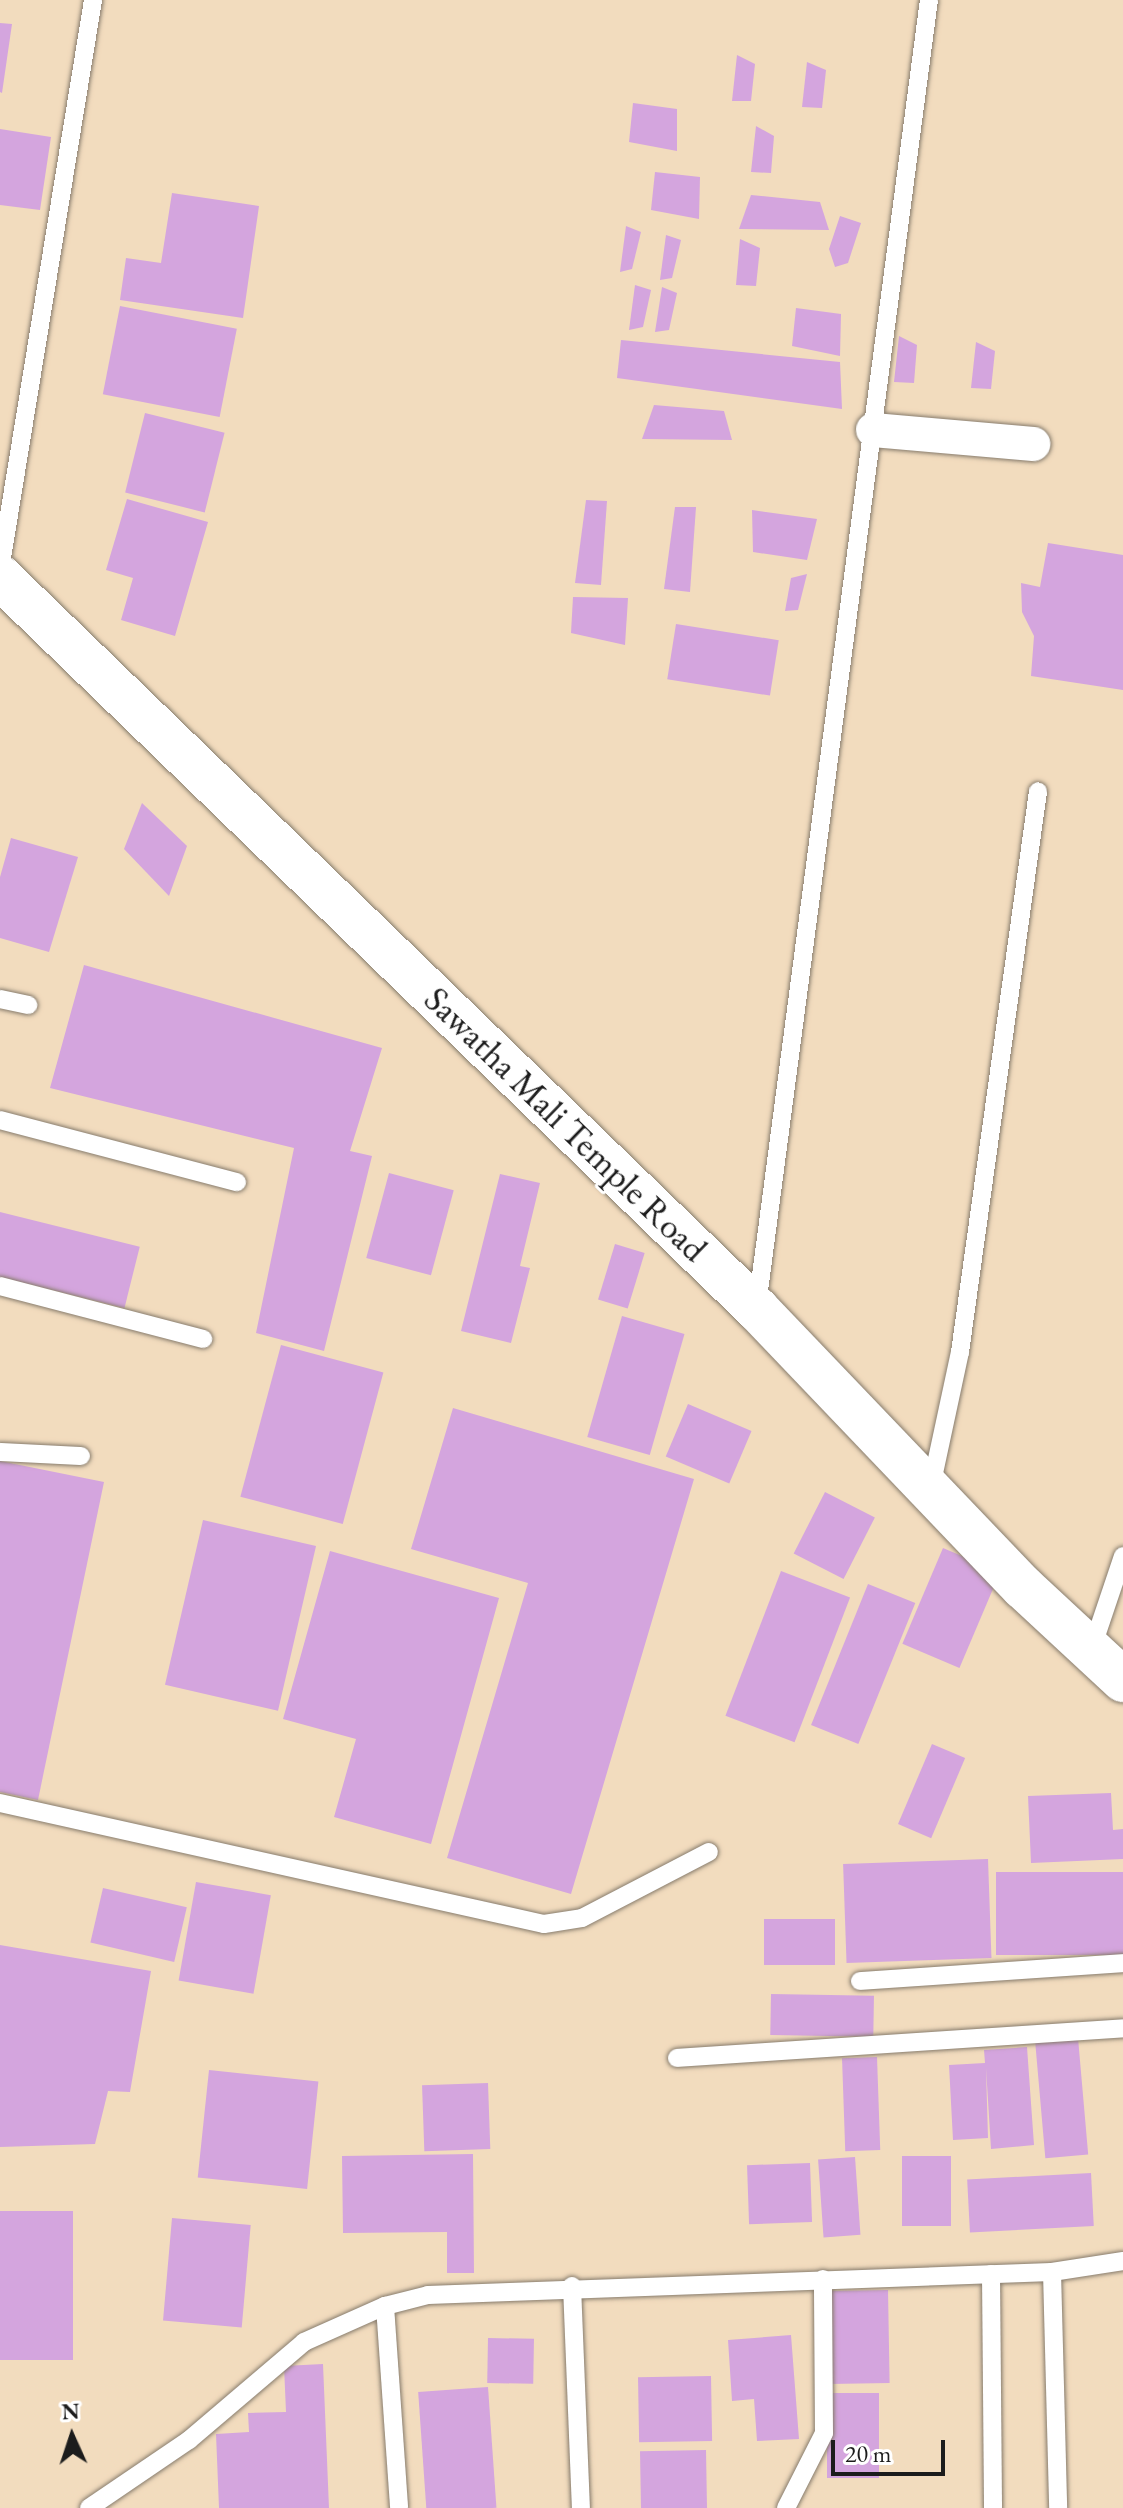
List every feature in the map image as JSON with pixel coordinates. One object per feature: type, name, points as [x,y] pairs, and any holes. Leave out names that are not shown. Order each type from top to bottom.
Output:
[{"type":"street","points":[[873,430],[1033,444]]},
{"type":"street","name":"Sawatha Mali Temple Road","points":[[0,577],[757,1309],[930,1490],[1123,1680]]},
{"type":"lane","points":[[0,570],[93,0]]},
{"type":"lane","points":[[757,1309],[929,0]]},
{"type":"lane","points":[[930,1490],[960,1352],[1038,791]]},
{"type":"lane","points":[[0,999],[28,1005]]},
{"type":"lane","points":[[0,1120],[237,1182]]},
{"type":"lane","points":[[0,1286],[203,1339]]},
{"type":"lane","points":[[0,1452],[81,1456]]},
{"type":"lane","points":[[1091,1651],[1123,1556]]},
{"type":"lane","points":[[0,1803],[544,1924],[582,1918],[709,1852]]},
{"type":"lane","points":[[860,1981],[1123,1963]]},
{"type":"lane","points":[[677,2058],[1123,2028]]},
{"type":"lane","points":[[99,2505],[189,2440],[304,2342],[385,2306],[428,2295],[572,2286],[1052,2272],[1123,2261]]},
{"type":"lane","points":[[1052,2272],[1058,2508]]},
{"type":"lane","points":[[991,2274],[993,2508]]},
{"type":"lane","points":[[786,2508],[824,2433],[823,2279]]},
{"type":"lane","points":[[572,2286],[581,2508]]},
{"type":"lane","points":[[385,2306],[399,2508]]},
{"type":"building","points":[[0,23],[12,24],[2,93],[0,92]]},
{"type":"building","points":[[737,55],[755,64],[751,101],[732,101]]},
{"type":"building","points":[[807,62],[826,70],[822,108],[802,107]]},
{"type":"building","points":[[633,103],[677,109],[677,151],[629,142]]},
{"type":"building","points":[[756,126],[774,136],[771,173],[751,172]]},
{"type":"building","points":[[0,129],[51,137],[40,210],[0,205]]},
{"type":"building","points":[[655,172],[700,177],[699,219],[651,210]]},
{"type":"building","points":[[172,193],[259,206],[243,318],[120,300],[126,258],[161,263]]},
{"type":"building","points":[[751,195],[820,202],[829,230],[739,229]]},
{"type":"building","points":[[840,216],[861,223],[848,263],[835,267],[829,249]]},
{"type":"building","points":[[626,226],[641,232],[632,269],[620,272]]},
{"type":"building","points":[[666,235],[681,240],[672,278],[660,280]]},
{"type":"building","points":[[740,239],[760,248],[756,286],[736,285]]},
{"type":"building","points":[[635,285],[651,290],[643,327],[629,330]]},
{"type":"building","points":[[662,287],[677,293],[669,330],[655,332]]},
{"type":"building","points":[[120,306],[237,329],[220,417],[103,394]]},
{"type":"building","points":[[796,308],[841,314],[840,356],[792,346]]},
{"type":"building","points":[[899,336],[917,345],[914,383],[894,382]]},
{"type":"building","points":[[621,340],[840,362],[842,409],[617,378]]},
{"type":"building","points":[[976,342],[995,351],[991,389],[971,388]]},
{"type":"building","points":[[654,405],[724,411],[732,440],[642,439]]},
{"type":"building","points":[[145,413],[225,433],[205,512],[125,493]]},
{"type":"building","points":[[127,499],[208,522],[175,636],[121,620],[133,578],[106,570]]},
{"type":"building","points":[[586,500],[607,501],[601,585],[575,583]]},
{"type":"building","points":[[675,507],[696,507],[690,592],[664,589]]},
{"type":"building","points":[[752,510],[817,519],[807,560],[753,552]]},
{"type":"building","points":[[1048,543],[1123,555],[1123,690],[1031,676],[1034,636],[1022,612],[1021,583],[1040,587]]},
{"type":"building","points":[[807,574],[798,610],[785,611],[791,578]]},
{"type":"building","points":[[573,597],[628,598],[625,645],[571,633]]},
{"type":"building","points":[[676,624],[779,640],[770,696],[667,679]]},
{"type":"building","points":[[142,803],[187,846],[169,896],[124,849]]},
{"type":"building","points":[[11,838],[78,857],[49,952],[0,938],[0,877]]},
{"type":"building","points":[[84,965],[382,1048],[350,1151],[372,1156],[324,1351],[256,1333],[294,1148],[50,1088]]},
{"type":"building","points":[[389,1173],[454,1190],[431,1275],[366,1258]]},
{"type":"building","points":[[500,1174],[540,1183],[520,1266],[530,1268],[511,1343],[461,1331]]},
{"type":"building","points":[[0,1212],[140,1247],[124,1308],[0,1277]]},
{"type":"building","points":[[615,1244],[645,1253],[628,1309],[598,1299]]},
{"type":"building","points":[[622,1316],[684,1334],[650,1455],[587,1437]]},
{"type":"building","points":[[281,1345],[383,1372],[343,1524],[240,1497]]},
{"type":"building","points":[[688,1404],[752,1431],[729,1483],[666,1456]]},
{"type":"building","points":[[453,1408],[694,1479],[571,1894],[447,1858],[528,1583],[411,1549]]},
{"type":"building","points":[[0,1461],[104,1482],[38,1800],[0,1792]]},
{"type":"building","points":[[825,1492],[875,1517],[844,1579],[794,1553]]},
{"type":"building","points":[[203,1520],[316,1546],[278,1711],[165,1685]]},
{"type":"building","points":[[943,1548],[1000,1572],[959,1668],[902,1644]]},
{"type":"building","points":[[330,1551],[499,1598],[431,1844],[334,1817],[356,1739],[283,1719]]},
{"type":"building","points":[[781,1571],[850,1598],[795,1742],[725,1716]]},
{"type":"building","points":[[868,1584],[915,1603],[858,1744],[811,1725]]},
{"type":"building","points":[[932,1744],[965,1758],[931,1838],[898,1824]]},
{"type":"building","points":[[1111,1793],[1113,1830],[1123,1829],[1123,1859],[1031,1863],[1028,1796]]},
{"type":"building","points":[[988,1859],[991,1958],[847,1963],[843,1864]]},
{"type":"building","points":[[996,1872],[1123,1872],[1123,1955],[996,1955]]},
{"type":"building","points":[[196,1882],[271,1895],[253,1994],[179,1980]]},
{"type":"building","points":[[103,1888],[187,1907],[174,1962],[90,1943]]},
{"type":"building","points":[[764,1919],[835,1919],[835,1965],[764,1965]]},
{"type":"building","points":[[0,1945],[151,1971],[130,2092],[108,2091],[95,2144],[0,2147]]},
{"type":"building","points":[[771,1994],[874,1996],[873,2037],[770,2035]]},
{"type":"building","points":[[1078,2038],[1088,2155],[1045,2158],[1035,2042]]},
{"type":"building","points":[[1027,2047],[1034,2145],[991,2149],[986,2068],[988,2138],[953,2140],[949,2065],[985,2063],[984,2050]]},
{"type":"building","points":[[877,2057],[880,2150],[845,2151],[842,2058]]},
{"type":"building","points":[[209,2070],[318,2081],[307,2189],[198,2177]]},
{"type":"building","points":[[488,2083],[490,2149],[424,2151],[422,2085]]},
{"type":"building","points":[[473,2154],[474,2273],[447,2273],[447,2232],[343,2233],[342,2156]]},
{"type":"building","points":[[902,2156],[951,2156],[951,2226],[902,2226]]},
{"type":"building","points":[[855,2157],[860,2235],[824,2237],[818,2160]]},
{"type":"building","points":[[810,2163],[812,2222],[749,2224],[747,2165]]},
{"type":"building","points":[[1091,2173],[1094,2226],[970,2232],[967,2179]]},
{"type":"building","points":[[0,2211],[73,2211],[73,2360],[0,2360]]},
{"type":"building","points":[[172,2218],[251,2225],[242,2327],[163,2321]]},
{"type":"building","points":[[888,2290],[890,2383],[829,2384],[827,2291]]},
{"type":"building","points":[[791,2335],[799,2439],[757,2441],[754,2399],[732,2401],[728,2340]]},
{"type":"building","points":[[488,2338],[534,2339],[533,2384],[487,2383]]},
{"type":"building","points":[[323,2364],[329,2508],[219,2508],[216,2434],[249,2432],[248,2413],[286,2412],[284,2366]]},
{"type":"building","points":[[711,2376],[712,2441],[639,2442],[638,2377]]},
{"type":"building","points":[[488,2387],[496,2508],[426,2508],[418,2392]]},
{"type":"building","points":[[827,2393],[879,2393],[879,2478],[827,2478]]},
{"type":"building","points":[[706,2450],[707,2508],[641,2508],[640,2451]]}]
